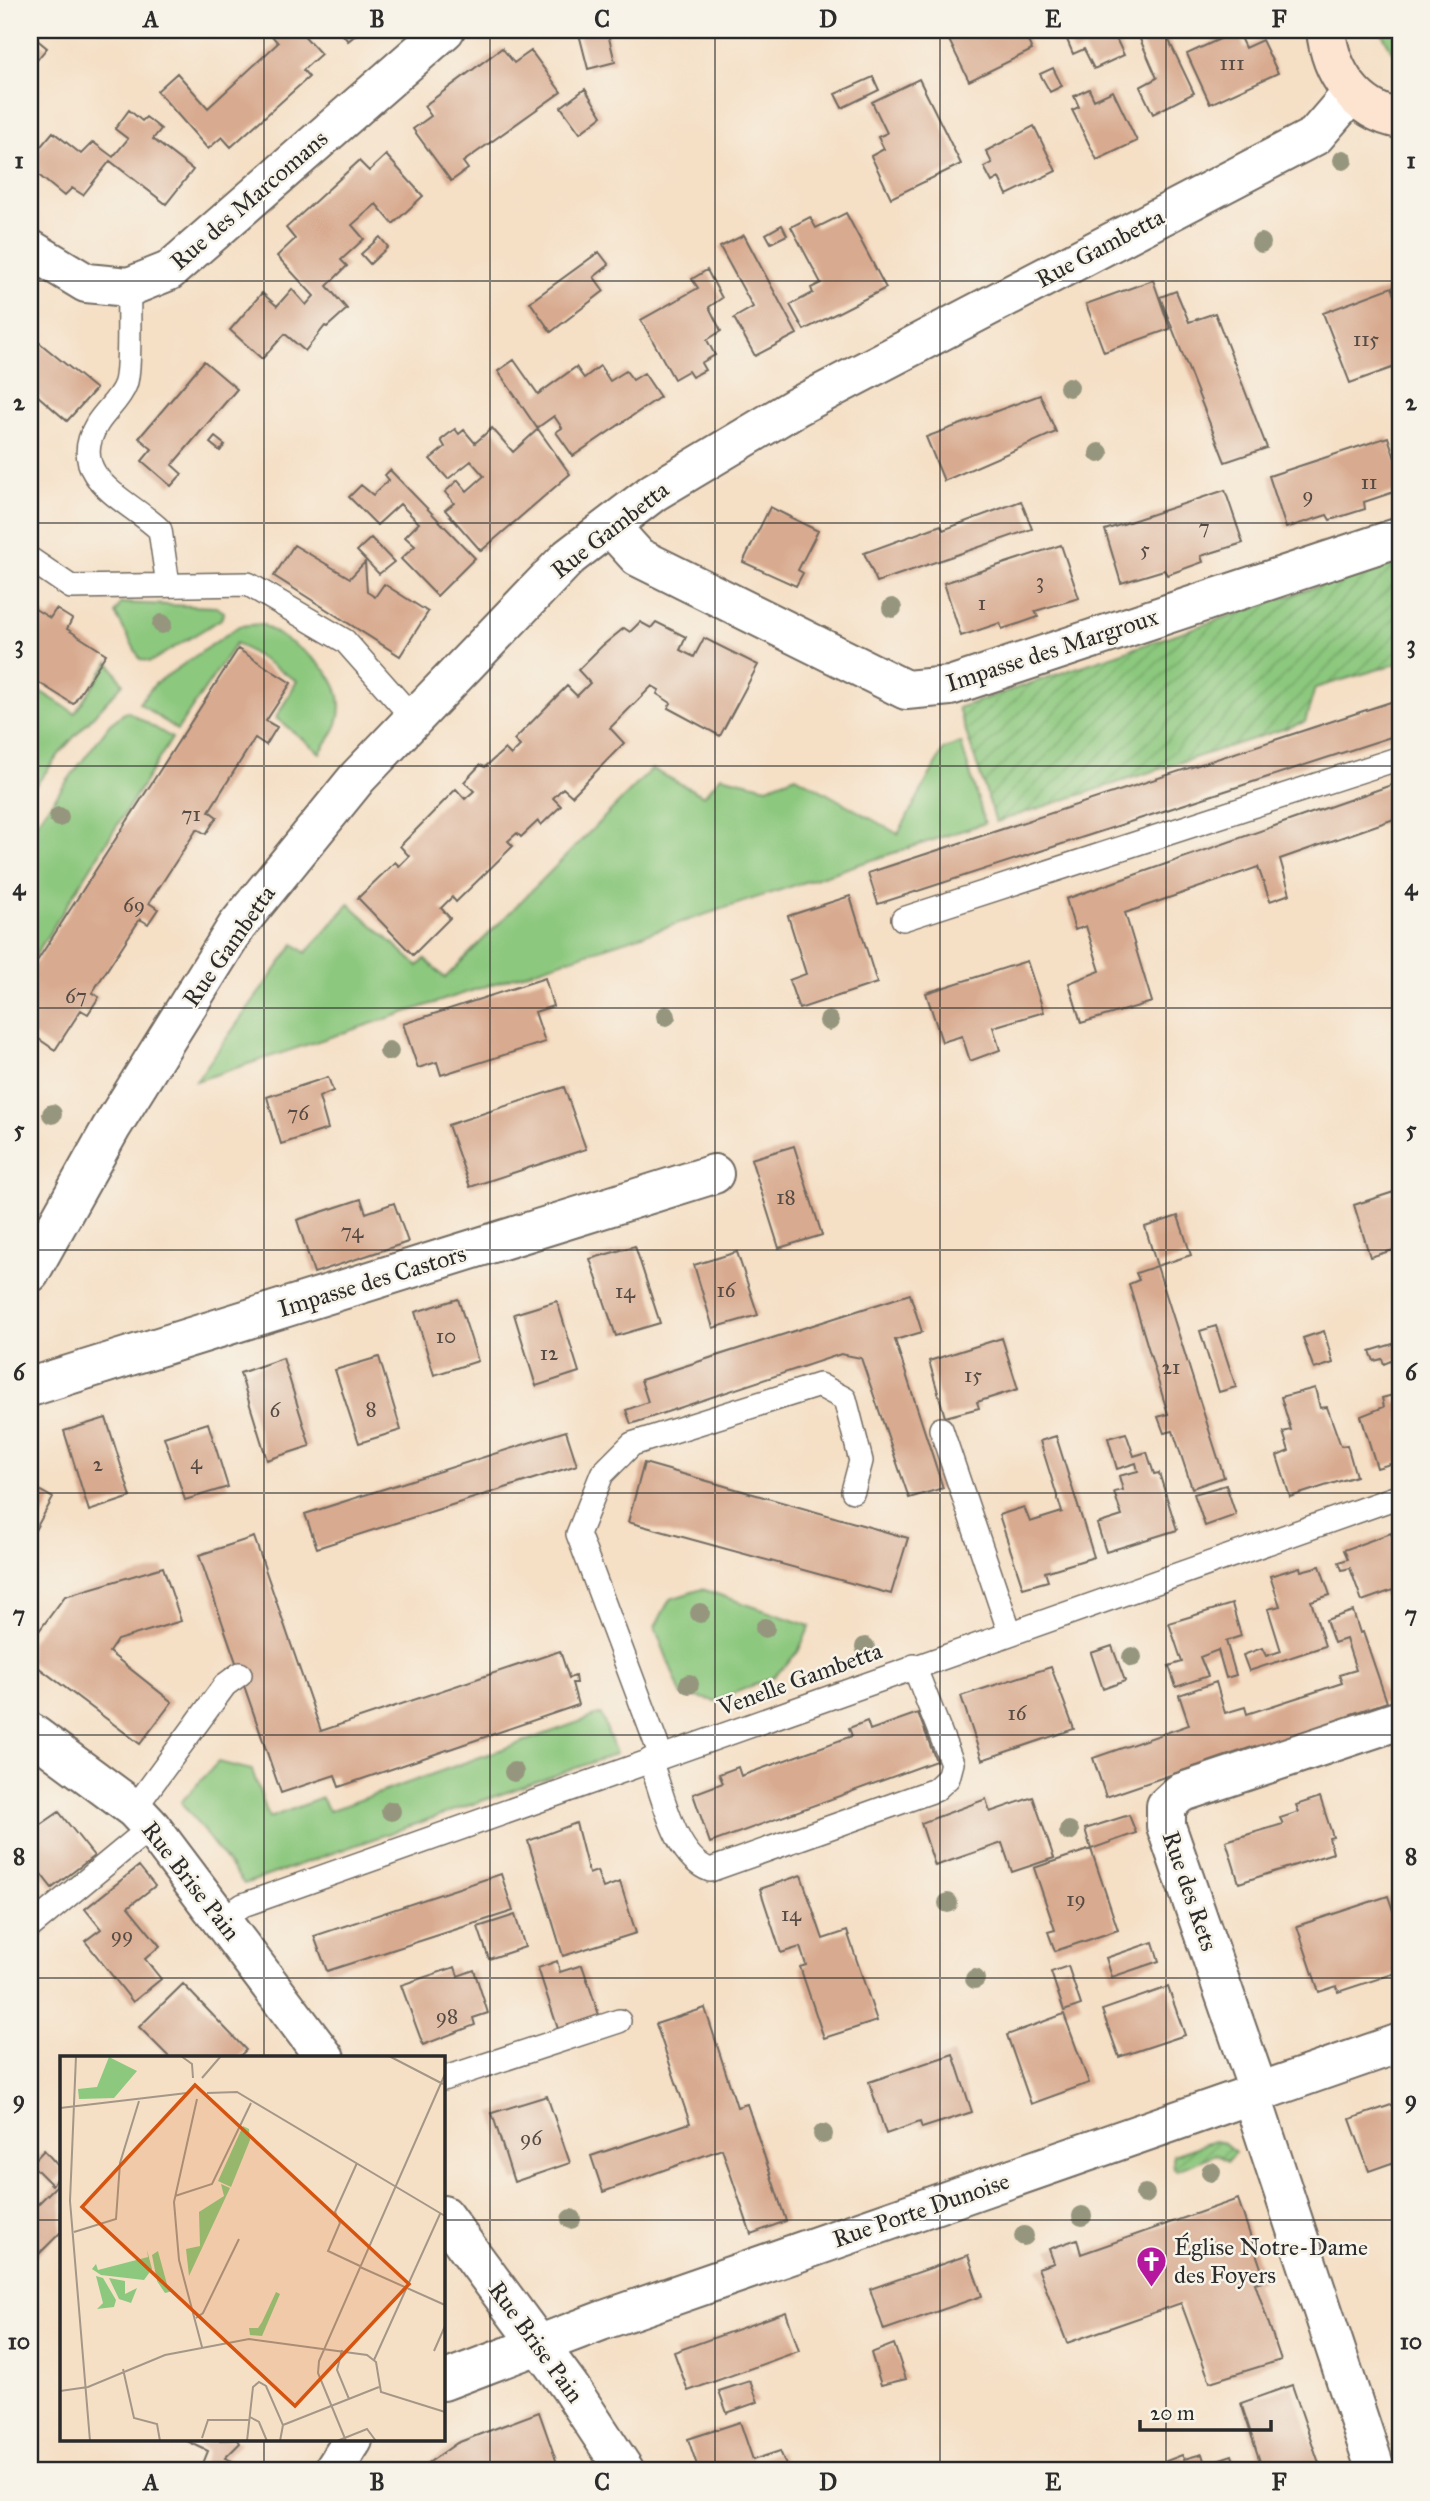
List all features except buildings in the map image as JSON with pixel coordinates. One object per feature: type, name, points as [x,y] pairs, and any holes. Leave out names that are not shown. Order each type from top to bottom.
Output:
[{"type":"main road","points":[[1326,30],[1328,49],[1337,72],[1352,93],[1373,108],[1400,119]]},
{"type":"street","name":"Rue des Marcomans","points":[[30,249],[86,283],[129,287],[169,271],[444,30]]},
{"type":"street","name":"Rue Gambetta","points":[[30,1273],[111,1128],[237,926],[358,777],[569,557],[654,492],[796,407],[1315,136],[1352,93]]},
{"type":"street","name":"Impasse des Margroux","points":[[610,526],[638,557],[906,690],[950,686],[1400,537]]},
{"type":"street","name":"Impasse des Castors","points":[[30,1387],[714,1174]]},
{"type":"street","name":"Rue des Rets","points":[[1376,2471],[1166,1826],[1166,1806],[1180,1793],[1400,1720]]},
{"type":"street","name":"Rue Brise Pain","points":[[30,1732],[143,1818],[323,2056]]},
{"type":"street","name":"Rue Porte Dunoise","points":[[444,2381],[539,2344],[1400,2043]]},
{"type":"street","name":"Rue Brise Pain","points":[[444,2216],[539,2344],[624,2471]]},
{"type":"street","points":[[333,2471],[352,2442]]},
{"type":"lane","points":[[129,287],[126,384],[96,425],[86,448],[90,469],[100,484],[160,530],[168,585]]},
{"type":"lane","points":[[30,559],[71,587],[248,584],[345,641],[414,719]]},
{"type":"lane","points":[[902,919],[1400,758]]},
{"type":"lane","points":[[853,1491],[861,1461],[845,1399],[819,1385],[632,1444],[602,1474],[578,1534],[655,1758],[683,1850],[696,1865],[710,1870],[935,1790],[948,1778],[952,1763],[914,1667]]},
{"type":"lane","points":[[941,1429],[1010,1633]]},
{"type":"lane","name":"Venelle Gambetta","points":[[221,1920],[243,1905],[1400,1496]]},
{"type":"lane","points":[[30,1927],[143,1818],[225,1685],[240,1674]]},
{"type":"lane","points":[[444,2079],[619,2021]]},
{"type":"green space","points":[[1400,30],[1400,57],[1391,50],[1381,31]]},
{"type":"green space","points":[[1400,558],[1400,663],[1315,688],[1305,722],[996,822],[958,708]]},
{"type":"green space","points":[[121,603],[216,607],[224,612],[221,619],[150,662],[140,659],[115,613]]},
{"type":"green space","points":[[262,624],[319,664],[330,676],[337,690],[340,706],[337,724],[320,753],[276,718],[297,681],[236,643],[177,730],[139,703],[155,684],[239,626]]},
{"type":"green space","points":[[109,662],[123,684],[64,748],[30,793],[30,685],[75,713]]},
{"type":"green space","points":[[127,711],[172,738],[30,964],[30,831],[110,724]]},
{"type":"green space","points":[[961,743],[985,823],[196,1081],[294,944],[306,953],[349,904],[418,966],[425,959],[445,978],[652,769],[704,796],[721,776],[767,787],[796,776],[898,834],[944,749]]},
{"type":"green space","points":[[702,1589],[810,1626],[798,1652],[774,1677],[715,1701],[681,1694],[655,1627],[670,1599]]},
{"type":"green space","points":[[601,1714],[616,1754],[244,1884],[181,1802],[218,1762],[252,1770],[269,1818],[322,1798],[329,1811]]},
{"type":"green space","points":[[1214,2141],[1224,2143],[1235,2152],[1228,2161],[1216,2154],[1174,2169],[1173,2155]]},
{"type":"place","name":"Église Notre-Dame des Foyers","points":[[1151,2288]]}]
